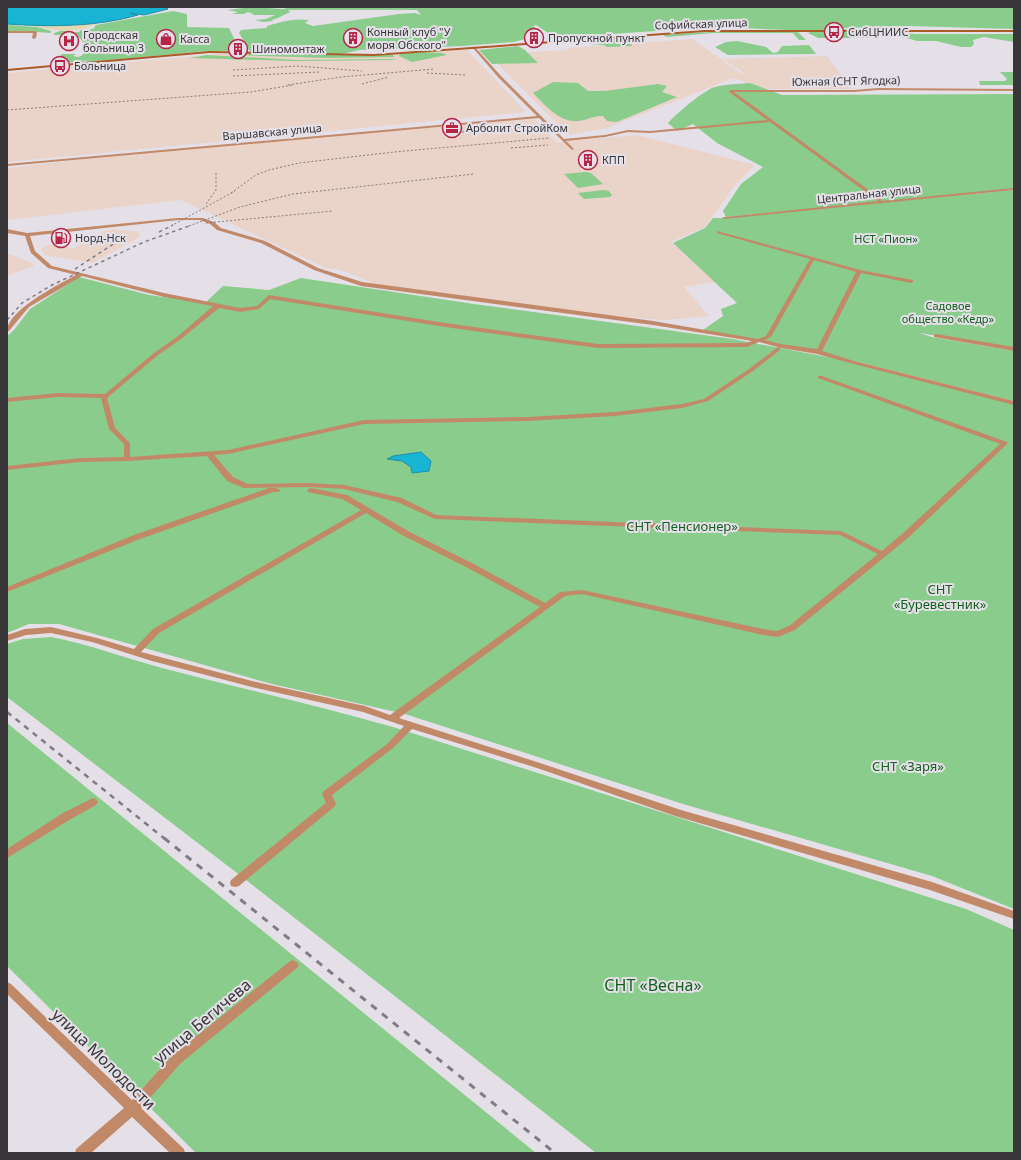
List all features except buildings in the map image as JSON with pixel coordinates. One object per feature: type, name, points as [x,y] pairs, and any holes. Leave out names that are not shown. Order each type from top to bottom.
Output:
[{"type":"main road","name":"Софийская улица","points":[[7,70],[209,52],[361,55],[705,31],[1014,31]]},
{"type":"street","points":[[7,32],[35,32],[34,38]]},
{"type":"street","points":[[474,48],[499,76],[572,149]]},
{"type":"street","name":"Южная (СНТ Ягодка)","points":[[772,121],[730,91],[854,91],[878,89],[1014,90]]},
{"type":"street","name":"Варшавская улица","points":[[7,166],[539,117]]},
{"type":"street","points":[[563,140],[605,136],[628,131],[650,132],[772,121],[878,200]]},
{"type":"street","name":"Центральная улица","points":[[725,218],[1014,189]]},
{"type":"street","points":[[7,231],[27,235],[178,219],[201,219],[212,223],[219,230],[263,242],[316,269],[362,284],[653,323],[752,339],[818,352],[1014,403]]},
{"type":"street","points":[[719,232],[859,271],[911,281]]},
{"type":"street","points":[[27,235],[33,252],[50,267],[164,295],[217,306],[240,310],[259,306],[269,297],[453,326],[598,346],[729,346],[747,345],[758,341],[768,336],[813,258]]},
{"type":"street","points":[[818,352],[859,271]]},
{"type":"street","points":[[7,330],[27,306],[80,274]]},
{"type":"street","points":[[127,459],[127,443],[112,429],[104,398],[156,354],[179,338],[217,306]]},
{"type":"street","points":[[936,336],[1014,349]]},
{"type":"street","points":[[7,468],[80,460],[127,459],[228,452],[364,422],[526,419],[616,414],[682,406],[706,400],[751,370],[778,349]]},
{"type":"street","points":[[390,719],[563,594],[582,592],[778,634],[792,628],[883,554],[1005,443],[820,377]]},
{"type":"street","points":[[7,400],[58,395],[107,396]]},
{"type":"street","points":[[209,454],[230,479],[247,486],[309,486],[344,488],[399,500],[434,517],[841,533],[883,554]]},
{"type":"street","points":[[7,590],[137,538],[272,490],[314,490],[344,497],[405,533],[546,607]]},
{"type":"street","points":[[136,653],[156,631],[367,510]]},
{"type":"street","points":[[7,638],[25,632],[51,630],[94,640],[136,653],[252,684],[365,709],[390,719],[540,766],[679,813],[932,886],[1014,915]]},
{"type":"street","points":[[235,883],[331,804],[327,794],[390,746],[411,725]]},
{"type":"street","points":[[7,854],[61,819],[93,802]]},
{"type":"street","name":"улица Бегичева","points":[[81,1153],[132,1109],[177,1059],[294,965]]},
{"type":"street","name":"улица Молодости","points":[[7,987],[179,1153]]},
{"type":"shaded area","points":[[692,39],[742,74],[744,73],[723,59],[827,56],[852,89],[765,89],[733,78],[607,128],[568,135],[488,54],[568,50],[567,48]]},
{"type":"shaded area","points":[[467,50],[526,112],[7,162],[7,73],[218,54],[362,56]]},
{"type":"shaded area","points":[[534,119],[557,142],[637,135],[755,165],[736,184],[705,227],[671,242],[715,282],[684,287],[709,316],[665,320],[610,316],[376,284],[340,270],[326,268],[181,200],[7,220],[7,168],[165,150]]},
{"type":"shaded area","points":[[114,229],[139,232],[140,234],[139,237],[93,263],[45,255],[41,249],[47,245],[63,245],[74,248],[107,230]]},
{"type":"shaded area","points":[[7,253],[32,263],[34,266],[7,276]]},
{"type":"green space","points":[[252,7],[284,9],[288,7],[1014,7],[1014,29],[908,26],[842,28],[849,31],[917,34],[1013,34],[1014,42],[984,37],[973,40],[974,44],[971,47],[961,47],[936,41],[917,41],[889,35],[877,36],[879,38],[818,38],[808,33],[813,31],[716,27],[581,36],[560,41],[536,25],[533,26],[536,28],[539,35],[514,42],[462,46],[360,50],[336,55],[393,55],[394,57],[327,58],[234,55],[246,53],[333,55],[308,51],[250,51],[239,33],[241,30],[267,28],[267,26],[293,20],[309,20],[305,23],[313,26],[399,14],[415,13],[421,15],[417,10],[288,10],[290,12],[271,20],[274,21],[263,22],[255,20],[266,19],[275,15],[253,15],[248,12],[244,14],[232,14],[238,12],[227,10]]},
{"type":"green space","points":[[173,11],[187,14],[187,27],[229,28],[240,51],[206,51],[90,62],[81,60],[88,63],[63,62],[61,54],[76,54],[73,56],[78,57],[83,55],[82,54],[97,50],[89,49],[77,35],[53,34],[60,31],[79,32],[81,30],[93,29],[96,25]]},
{"type":"green space","points":[[7,25],[37,27],[51,31],[51,33],[24,31],[7,32]]},
{"type":"green space","points":[[797,31],[806,40],[799,40],[793,33],[713,33],[667,37],[663,35],[710,32]]},
{"type":"green space","points":[[628,38],[635,44],[631,44],[632,46],[607,47],[604,45],[589,44],[588,41]]},
{"type":"green space","points":[[737,41],[766,47],[773,53],[778,52],[782,46],[809,45],[816,54],[728,55],[715,47],[726,42]]},
{"type":"green space","points":[[518,46],[525,50],[538,63],[492,64],[479,50]]},
{"type":"green space","points":[[425,52],[442,53],[447,55],[412,62],[399,56],[400,54]]},
{"type":"green space","points":[[207,55],[297,60],[397,60],[293,61],[190,58]]},
{"type":"green space","points":[[1000,72],[1014,72],[1014,85],[980,85],[979,81],[1005,81],[1007,79]]},
{"type":"green space","points":[[553,82],[578,83],[588,91],[605,91],[658,84],[667,86],[662,92],[677,97],[617,122],[607,121],[603,116],[576,121],[562,118],[549,109],[533,93]]},
{"type":"green space","points":[[750,83],[782,95],[1014,94],[1014,189],[726,217],[723,211],[741,184],[763,167],[717,143],[693,124],[677,131],[668,123],[690,103],[710,89],[724,85]]},
{"type":"green space","points":[[591,173],[603,184],[578,188],[564,174]]},
{"type":"green space","points":[[604,190],[609,191],[612,195],[610,197],[584,199],[578,193]]},
{"type":"green space","points":[[1014,190],[1014,348],[919,333],[932,337],[1014,351],[1014,401],[854,361],[703,330],[723,316],[721,309],[737,303],[673,243],[705,228],[713,218]]},
{"type":"green space","points":[[79,277],[149,295],[205,303],[223,286],[269,290],[301,278],[474,304],[733,339],[838,359],[1014,404],[1014,909],[932,876],[683,804],[405,714],[272,684],[59,624],[29,624],[7,633],[7,336],[14,330],[30,309]]},
{"type":"green space","name":"СНТ «Весна»","points":[[51,637],[93,647],[162,668],[393,727],[966,909],[1014,930],[1014,1153],[596,1153],[237,873],[7,697],[7,644],[23,639]]},
{"type":"green space","points":[[7,723],[536,1153],[196,1153],[7,966]]},
{"type":"sand","points":[[96,24],[73,31],[33,26]]},
{"type":"water","points":[[7,7],[164,7],[168,9],[144,15],[130,13],[138,15],[106,22],[40,26],[7,24]]},
{"type":"water","points":[[421,452],[431,461],[429,471],[412,473],[411,467],[402,461],[387,459],[393,456]]},
{"type":"railway","points":[[233,70],[297,66],[362,71]]},
{"type":"railway","points":[[288,85],[341,77],[434,69]]},
{"type":"railway","points":[[233,76],[319,72]]},
{"type":"railway","points":[[427,73],[465,75]]},
{"type":"railway","points":[[362,84],[389,77]]},
{"type":"railway","points":[[7,110],[251,92],[293,85]]},
{"type":"railway","points":[[462,132],[533,126]]},
{"type":"railway","points":[[231,193],[256,175],[269,170],[299,163],[394,152],[550,138]]},
{"type":"railway","points":[[511,148],[548,145]]},
{"type":"railway","points":[[206,204],[216,190],[216,173]]},
{"type":"railway","points":[[189,226],[240,207],[293,194],[474,174]]},
{"type":"railway","points":[[171,226],[235,191]]},
{"type":"railway","points":[[206,223],[333,211]]},
{"type":"railway","points":[[7,320],[22,303],[52,285],[144,242],[192,225]]},
{"type":"railway","points":[[159,232],[171,226]]},
{"type":"railway","points":[[75,269],[121,239]]},
{"type":"railway","points":[[7,712],[165,839]]},
{"type":"railway","points":[[164,838],[555,1153]]},
{"type":"place","name":"СибЦНИИС","points":[[834,32]]},
{"type":"place","name":"Конный клуб \"У моря Обского\"","points":[[353,38]]},
{"type":"place","name":"Пропускной пункт","points":[[534,38]]},
{"type":"place","name":"Касса","points":[[166,39]]},
{"type":"place","name":"Городская больница 3","points":[[69,41]]},
{"type":"place","name":"Шиномонтаж","points":[[238,49]]},
{"type":"place","name":"Больница","points":[[60,66]]},
{"type":"place","name":"Арболит СтройКом","points":[[452,128]]},
{"type":"place","name":"КПП","points":[[588,160]]},
{"type":"place","name":"Норд-Нск","points":[[61,238]]},
{"type":"park label","name":"НСТ «Пион»","points":[[886,239]]},
{"type":"park label","name":"Садовое общество «Кедр»","points":[[948,312]]},
{"type":"park label","name":"СНТ «Пенсионер»","points":[[682,526]]},
{"type":"park label","name":"СНТ «Буревестник»","points":[[940,596]]},
{"type":"park label","name":"СНТ «Заря»","points":[[908,766]]}]
